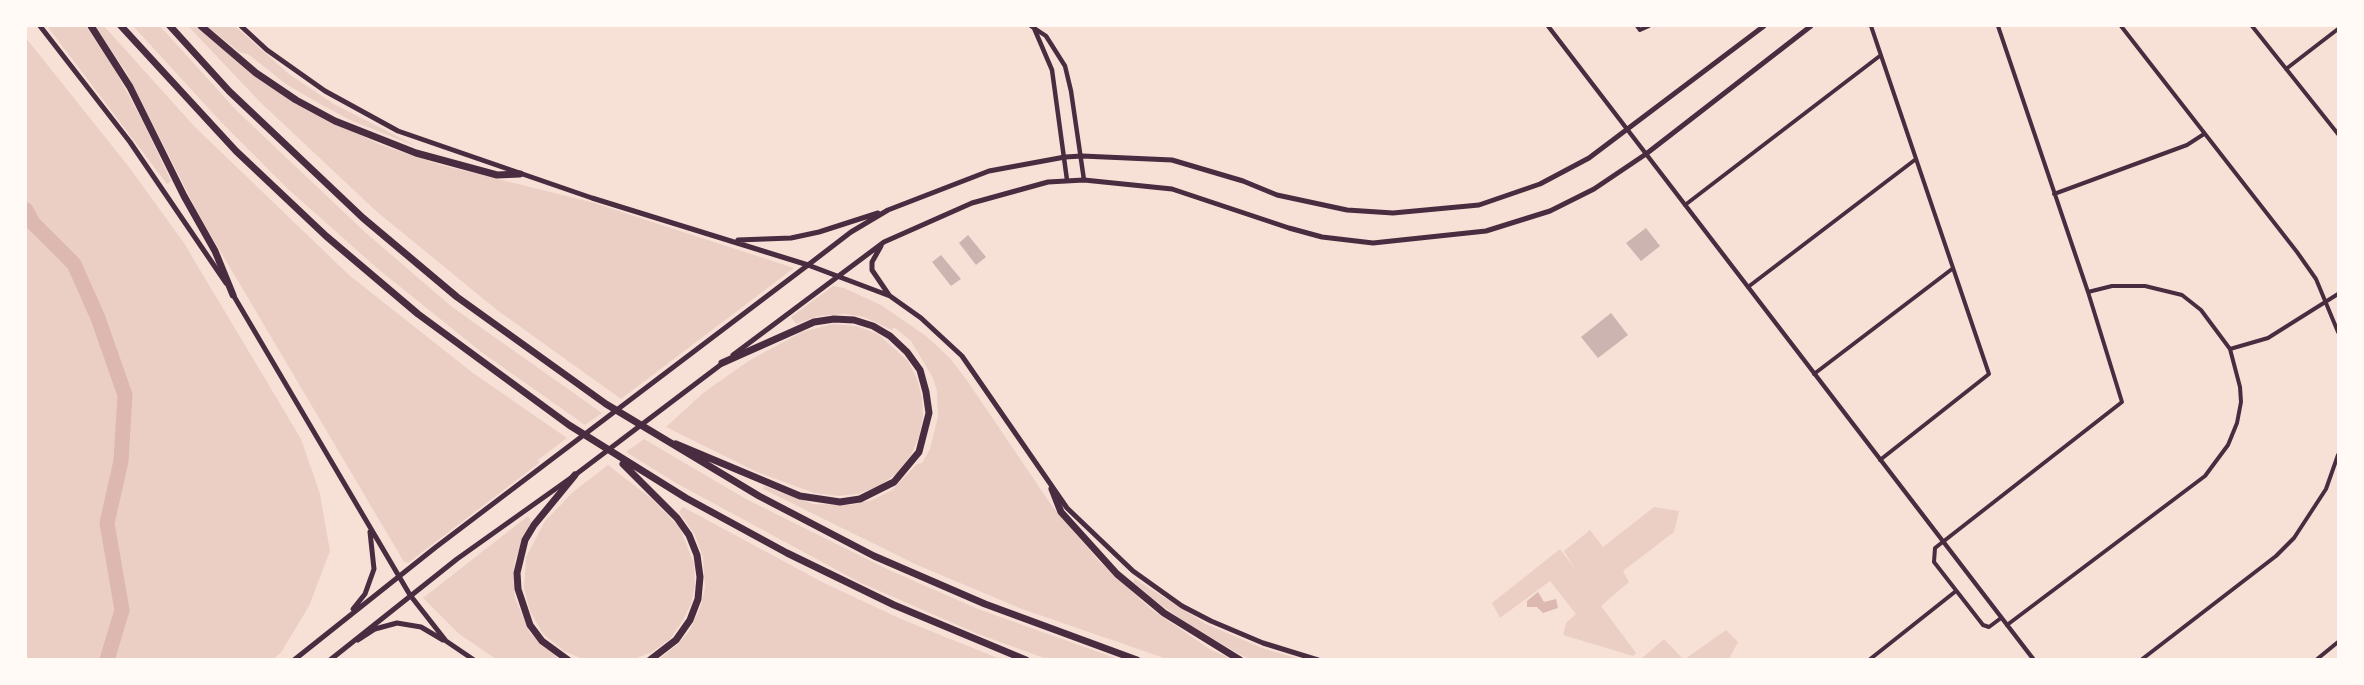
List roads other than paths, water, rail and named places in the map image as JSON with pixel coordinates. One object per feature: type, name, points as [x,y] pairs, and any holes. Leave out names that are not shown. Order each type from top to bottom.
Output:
[{"type":"highway","points":[[91,26],[130,87],[184,196],[215,251],[233,295]]},
{"type":"highway","points":[[121,26],[236,151],[364,269],[477,359],[614,455],[704,509],[839,580],[1026,660]]},
{"type":"highway","points":[[170,26],[280,141],[410,259],[522,346],[657,437],[759,496],[883,560],[1013,616],[1137,660]]},
{"type":"highway","points":[[201,26],[256,73],[296,100],[335,121],[416,153],[497,175],[520,174]]},
{"type":"highway","points":[[657,437],[800,496],[840,502],[860,499],[894,483],[919,452],[929,413],[920,370],[907,352],[890,336],[873,326],[854,320],[834,319],[814,322],[722,363]]},
{"type":"highway","points":[[614,455],[677,518],[689,535],[697,555],[700,577],[698,599],[690,620],[676,640],[650,660]]},
{"type":"highway","points":[[568,660],[542,641],[530,625],[518,590],[517,573],[525,540],[534,525],[575,475]]},
{"type":"highway","points":[[1052,489],[1061,512],[1116,574],[1164,613],[1240,660]]},
{"type":"main road","points":[[40,26],[130,142],[233,295],[410,595],[446,641]]},
{"type":"main road","points":[[241,26],[296,71],[357,110],[417,138],[520,174],[808,265],[890,296],[921,318],[962,356],[1052,489],[1087,530],[1110,551],[1182,606],[1237,633],[1318,660]]},
{"type":"main road","points":[[732,240],[791,238],[819,232],[888,210],[989,171],[1082,156],[1172,160],[1319,206],[1393,213],[1479,205],[1540,183],[1589,158],[1628,131],[1764,26]]},
{"type":"main road","points":[[331,658],[410,595],[575,475],[884,242],[972,204],[1030,187],[1067,180],[1084,180],[1172,189],[1322,237],[1372,243],[1486,231],[1550,211],[1594,189],[1646,154],[1811,26]]},
{"type":"main road","points":[[294,660],[399,576],[851,232],[888,210]]},
{"type":"main road","points":[[884,242],[872,262],[872,270],[890,296]]},
{"type":"main road","points":[[346,617],[365,594],[370,583],[374,559],[370,530]]},
{"type":"main road","points":[[331,658],[375,629],[389,624],[421,627],[474,660]]},
{"type":"street","points":[[1548,26],[2034,660]]},
{"type":"street","points":[[1639,28],[1649,26]]},
{"type":"street","points":[[1871,26],[1989,374],[1880,460]]},
{"type":"street","points":[[1998,26],[2088,292],[2122,402],[1935,548],[1934,562],[1983,625],[1989,627],[2001,618]]},
{"type":"street","points":[[2121,26],[2297,252],[2316,279],[2338,332]]},
{"type":"street","points":[[2252,26],[2338,134]]},
{"type":"street","points":[[1033,27],[1046,36],[1065,66],[1082,156],[1084,180]]},
{"type":"street","points":[[1033,27],[1052,70],[1067,180]]},
{"type":"street","points":[[2286,69],[2338,29]]},
{"type":"street","points":[[1684,205],[1881,55]]},
{"type":"street","points":[[2054,194],[2187,145],[2204,134]]},
{"type":"street","points":[[1748,287],[1916,159]]},
{"type":"street","points":[[1814,374],[1952,269]]},
{"type":"street","points":[[2007,625],[2205,476],[2228,445],[2237,423],[2241,402],[2240,387],[2230,349],[2201,310],[2182,296],[2145,286],[2112,286],[2088,292]]},
{"type":"street","points":[[2230,349],[2268,338],[2327,304],[2338,294]]},
{"type":"street","points":[[2141,660],[2276,556],[2294,538],[2326,489],[2338,455]]},
{"type":"street","points":[[1869,660],[1956,591]]},
{"type":"street","points":[[2316,660],[2338,642]]},
{"type":"waterway","points":[[26,210],[33,223],[74,264],[98,318],[125,395],[121,461],[107,523],[122,610],[107,660]]}]
